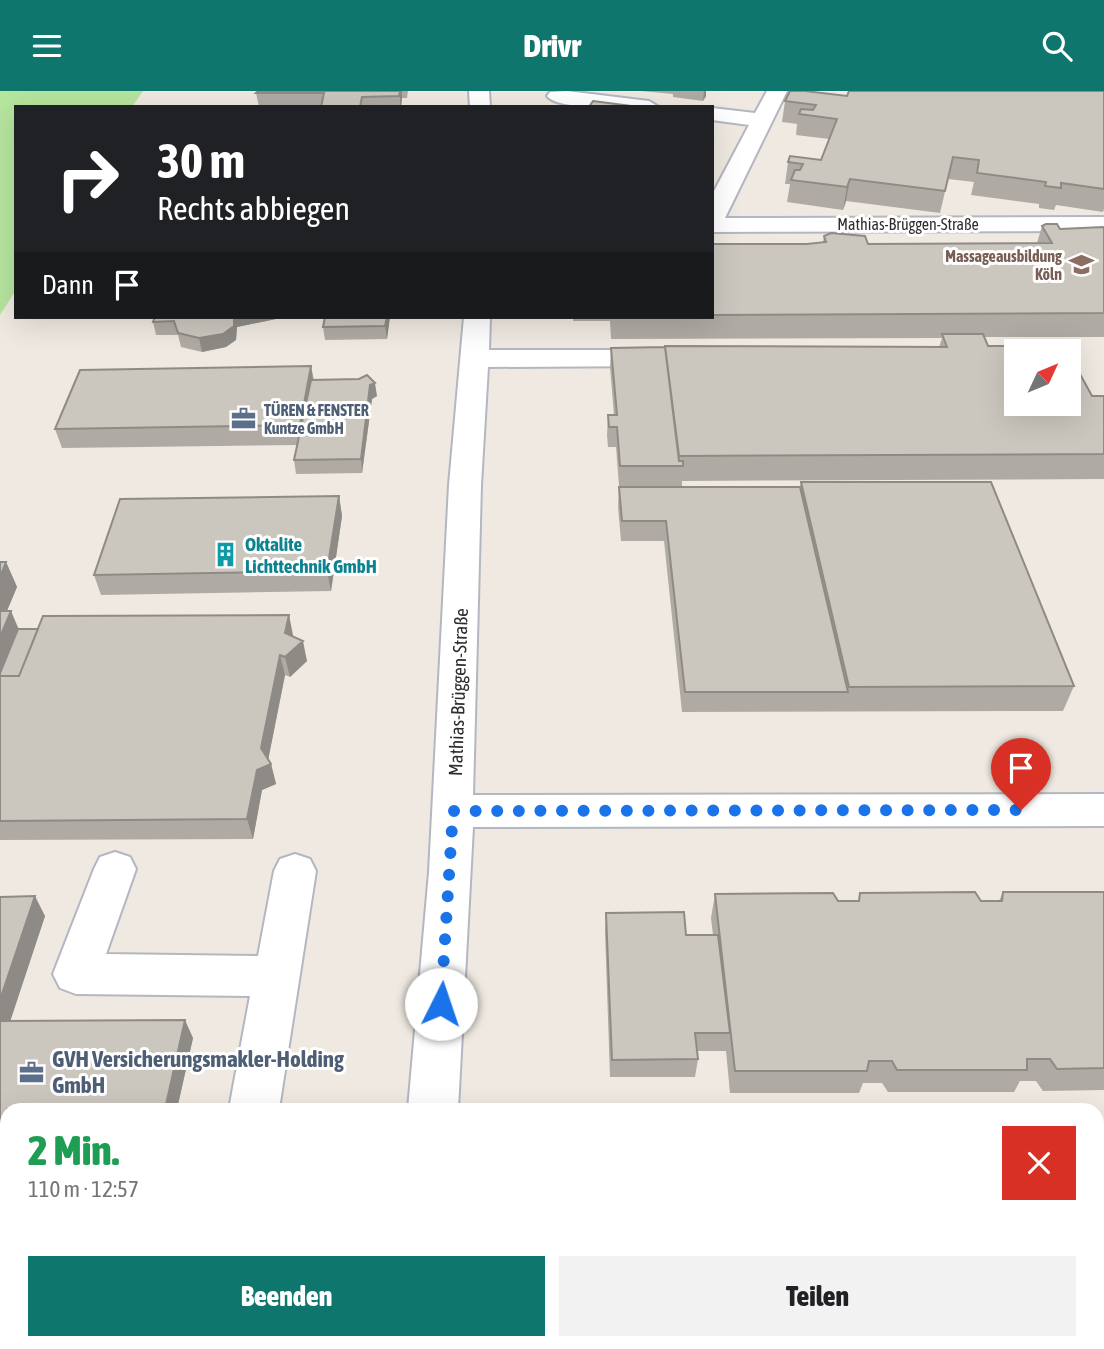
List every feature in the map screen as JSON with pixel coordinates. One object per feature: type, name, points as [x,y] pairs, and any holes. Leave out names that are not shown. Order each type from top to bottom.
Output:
[{"type":"street","name":"Mathias-Brüggen-Straße","points":[[714,218],[777,91]]},
{"type":"street","points":[[557,96],[632,105]]},
{"type":"street","points":[[714,114],[761,120]]},
{"type":"street","name":"Mathias-Brüggen-Straße","points":[[714,222],[1104,224]]},
{"type":"street","name":"Mathias-Brüggen-Straße","points":[[433,1103],[453,811],[465,485],[477,319]]},
{"type":"street","points":[[474,359],[689,358]]},
{"type":"street","points":[[453,811],[1104,810]]},
{"type":"street","points":[[115,869],[76,974],[276,976]]},
{"type":"street","points":[[255,1103],[295,871]]},
{"type":"green space","points":[[0,91],[143,91],[133,105],[14,105],[14,293],[0,315]]},
{"type":"building","points":[[400,91],[399,96],[362,97],[360,105],[321,105],[324,93],[256,93]]},
{"type":"building","points":[[790,91],[847,96],[849,91],[1104,91],[1104,189],[1061,183],[1061,188],[1045,186],[1046,182],[977,173],[979,160],[953,157],[945,191],[850,179],[847,187],[791,180],[795,170],[800,170],[803,164],[788,162],[790,156],[821,160],[837,119],[799,114],[801,109],[813,110],[816,105],[785,101]]},
{"type":"building","points":[[593,101],[624,105],[590,105]]},
{"type":"building","points":[[1057,224],[1060,229],[1103,227],[1104,313],[714,315],[714,244],[807,244],[826,242],[824,236],[831,233],[865,236],[868,244],[1052,243],[1042,226]]},
{"type":"building","points":[[154,319],[234,319],[234,326],[223,334],[199,338],[178,333],[174,321],[153,322]]},
{"type":"building","points":[[325,319],[387,319],[385,326],[323,327]]},
{"type":"building","points":[[942,334],[983,334],[988,346],[1004,346],[1004,417],[1082,417],[1082,378],[1092,396],[1104,396],[1104,454],[679,456],[665,346],[947,347]]},
{"type":"building","points":[[665,347],[679,461],[683,461],[683,466],[620,466],[617,427],[609,427],[608,415],[617,415],[611,348]]},
{"type":"building","points":[[311,366],[300,425],[55,429],[80,370]]},
{"type":"building","points":[[367,375],[375,383],[370,385],[361,459],[294,460],[311,380],[359,379]]},
{"type":"building","points":[[801,482],[991,482],[1074,686],[849,687]]},
{"type":"building","points":[[619,487],[800,487],[848,692],[685,692],[666,521],[622,521]]},
{"type":"building","name":"Oktalite Lichttechnik GmbH","points":[[339,496],[327,571],[94,575],[120,499]]},
{"type":"building","points":[[0,562],[6,562],[0,577]]},
{"type":"building","points":[[0,611],[11,611],[0,637]]},
{"type":"building","points":[[289,615],[285,633],[303,641],[285,657],[280,655],[261,748],[271,764],[257,770],[247,819],[0,821],[0,676],[19,676],[43,616]]},
{"type":"building","points":[[18,629],[38,629],[19,676],[0,676],[0,673]]},
{"type":"building","points":[[975,892],[981,901],[1002,901],[1003,892],[1104,892],[1104,1068],[1057,1069],[1050,1059],[1027,1059],[1027,1070],[897,1070],[892,1061],[869,1061],[867,1071],[735,1071],[715,894],[833,893],[838,901],[859,901],[860,893]]},
{"type":"building","points":[[35,896],[0,1000],[0,897]]},
{"type":"building","points":[[684,912],[686,935],[718,935],[730,1033],[695,1033],[698,1059],[612,1060],[606,913]]},
{"type":"building","points":[[185,1020],[166,1103],[0,1103],[0,1021]]},
{"type":"place","name":"Massageausbildung Köln","points":[[1082,265]]},
{"type":"place","name":"TÜREN & FENSTER Kuntze GmbH","points":[[244,419]]},
{"type":"place","name":"Oktalite Lichttechnik GmbH","points":[[225,555]]},
{"type":"place","name":"GVH Versicherungsmakler-Holding GmbH","points":[[32,1072]]},
{"type":"route","points":[[441,1004],[453,811],[1021,810]]}]
